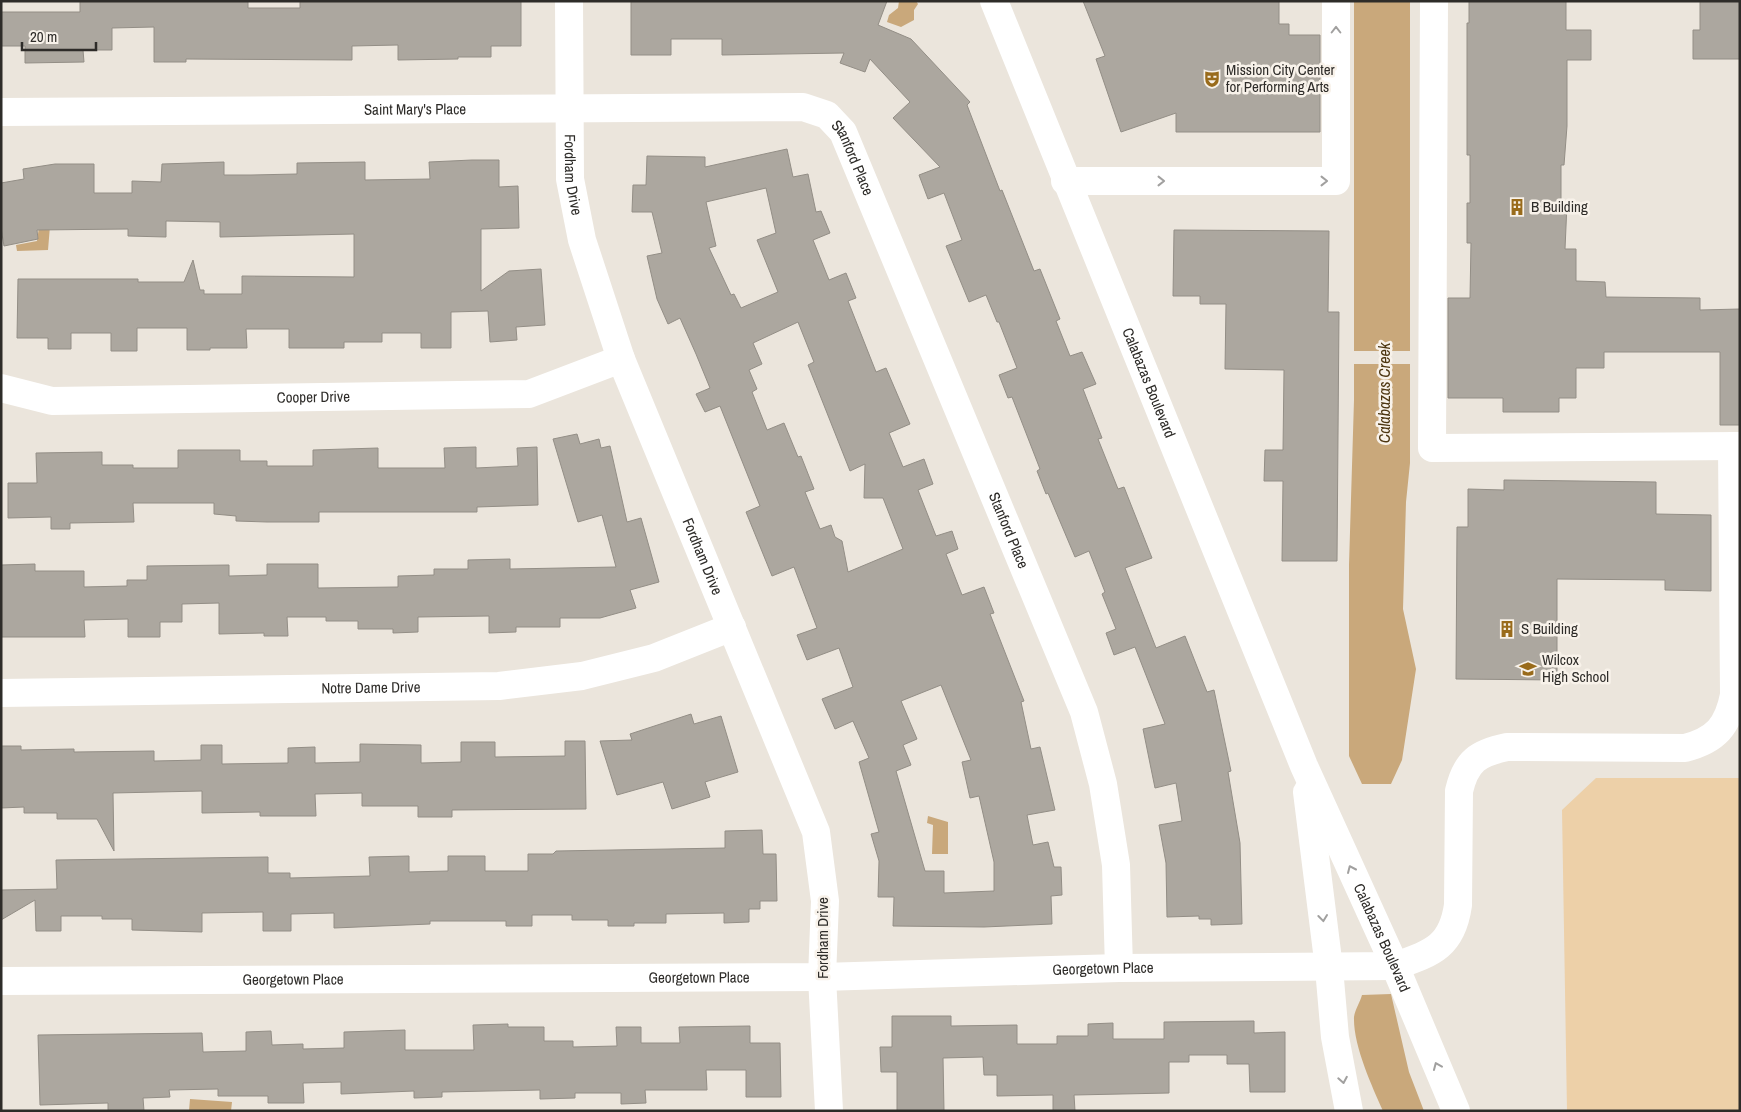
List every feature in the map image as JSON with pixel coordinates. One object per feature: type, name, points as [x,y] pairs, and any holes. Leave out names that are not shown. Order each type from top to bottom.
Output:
[{"type":"street","name":"Fordham Drive","points":[[569,1],[570,179],[581,231],[621,359],[816,832],[825,901],[822,977],[829,1111]]},
{"type":"street","name":"Calabazas Boulevard","points":[[994,1],[1065,181],[1304,766],[1395,966],[1456,1111]]},
{"type":"street","points":[[1065,181],[1336,181],[1336,1]]},
{"type":"street","points":[[1434,1],[1432,448],[1736,446]]},
{"type":"street","name":"Saint Mary's Place","points":[[1,112],[803,107],[827,115]]},
{"type":"street","name":"Stanford Place","points":[[827,115],[843,132],[1084,712],[1104,784],[1116,866],[1119,968]]},
{"type":"street","name":"Cooper Drive","points":[[1,388],[52,400],[529,394],[621,359]]},
{"type":"street","name":"Georgetown Place","points":[[1,981],[822,977],[1119,968],[1329,968],[1395,966],[1430,953],[1439,947],[1451,933],[1456,920],[1458,905],[1460,791],[1463,776],[1474,759],[1488,751],[1507,747],[1685,748],[1702,744],[1726,722],[1734,694],[1736,446]]},
{"type":"street","name":"Notre Dame Drive","points":[[1,693],[499,686],[582,676],[654,658],[732,627]]},
{"type":"street","name":"Calabazas Boulevard","points":[[1304,766],[1329,968],[1335,1037],[1349,1111]]},
{"type":"shaded area","points":[[1596,778],[1740,778],[1740,1111],[1567,1111],[1562,810]]},
{"type":"water","points":[[899,1],[916,1],[918,4],[914,10],[914,20],[901,27],[887,22],[889,15],[898,8]]},
{"type":"water","name":"Calabazas Creek","points":[[1354,1],[1410,1],[1410,463],[1406,502],[1403,609],[1416,669],[1402,760],[1391,784],[1362,784],[1349,756],[1349,565],[1354,400]]},
{"type":"water","points":[[50,226],[48,250],[17,251],[16,245],[37,241],[39,227]]},
{"type":"water","points":[[928,816],[948,822],[948,854],[932,854],[933,825],[927,823]]},
{"type":"water","points":[[1391,994],[1409,1072],[1424,1111],[1383,1111],[1360,1052],[1354,1017],[1362,995]]},
{"type":"water","points":[[190,1099],[232,1102],[231,1111],[189,1111]]},
{"type":"pier","points":[[1351,351],[1413,351],[1413,364],[1351,364]]},
{"type":"building","points":[[80,1],[248,1],[248,8],[300,8],[300,1],[521,1],[521,46],[491,46],[491,57],[458,57],[458,59],[398,60],[398,45],[352,46],[352,60],[186,59],[186,62],[154,62],[154,27],[112,28],[112,50],[83,50],[84,62],[25,63],[25,46],[1,46],[1,12],[80,12]]},
{"type":"building","points":[[631,1],[887,1],[878,25],[911,39],[970,102],[967,105],[1000,191],[1002,190],[1034,271],[1040,269],[1060,319],[1056,321],[1070,356],[1082,352],[1096,384],[1083,389],[1102,438],[1098,439],[1118,489],[1124,487],[1152,558],[1125,568],[1156,648],[1185,636],[1207,692],[1214,690],[1231,771],[1228,772],[1240,843],[1242,924],[1211,925],[1211,919],[1199,919],[1199,916],[1167,917],[1166,863],[1159,825],[1182,821],[1176,783],[1155,788],[1143,729],[1165,724],[1135,647],[1114,655],[1106,633],[1116,629],[1102,594],[1105,592],[1089,551],[1075,557],[1048,493],[1046,494],[1037,471],[1040,469],[1012,397],[1008,398],[999,375],[1017,368],[999,322],[997,322],[986,295],[969,302],[946,246],[962,240],[944,193],[928,199],[919,175],[940,167],[893,118],[910,102],[870,59],[865,72],[840,63],[844,53],[722,55],[722,39],[671,39],[671,55],[631,55]]},
{"type":"building","name":"Mission City Center for Performing Arts","points":[[1083,1],[1279,1],[1279,24],[1289,24],[1289,35],[1320,35],[1320,132],[1176,132],[1176,113],[1121,132],[1096,59],[1105,56]]},
{"type":"building","name":"B Building","points":[[1469,1],[1566,1],[1566,30],[1591,30],[1591,60],[1567,60],[1567,126],[1564,165],[1561,165],[1561,204],[1567,204],[1565,249],[1576,249],[1576,281],[1605,282],[1606,297],[1700,298],[1700,310],[1740,309],[1740,425],[1720,425],[1720,352],[1604,352],[1604,368],[1576,368],[1576,398],[1559,398],[1559,412],[1503,412],[1503,398],[1448,398],[1448,298],[1470,298],[1471,243],[1467,243],[1467,203],[1470,203],[1470,155],[1467,155],[1467,23],[1469,23]]},
{"type":"building","points":[[1700,1],[1740,1],[1740,59],[1693,59],[1693,30],[1700,30]]},
{"type":"building","points":[[787,149],[793,177],[808,174],[816,212],[821,211],[830,233],[813,240],[829,280],[846,273],[856,298],[848,301],[876,372],[886,368],[910,424],[889,433],[903,467],[924,459],[933,484],[918,490],[936,536],[952,531],[958,549],[946,554],[962,595],[984,587],[994,613],[990,614],[1024,701],[1021,702],[1031,749],[1040,747],[1055,810],[1027,815],[1033,845],[1048,842],[1054,867],[1061,867],[1062,895],[1051,896],[1052,924],[984,927],[893,926],[894,897],[878,897],[879,861],[871,834],[879,832],[859,762],[869,758],[853,721],[835,729],[822,699],[853,687],[839,648],[807,660],[797,635],[817,628],[794,567],[772,576],[746,512],[760,506],[720,406],[705,412],[696,394],[710,388],[696,354],[680,318],[668,324],[657,299],[647,256],[662,253],[652,212],[632,212],[633,185],[646,185],[647,156],[705,157],[705,167]],"holes":[[[766,188],[776,233],[757,240],[778,292],[741,308],[734,294],[731,295],[709,248],[716,246],[706,202]],[[798,322],[814,362],[808,365],[850,471],[865,464],[864,498],[883,498],[903,549],[848,572],[842,541],[835,537],[831,525],[820,529],[805,492],[814,489],[801,456],[798,457],[784,423],[767,430],[752,392],[757,389],[749,370],[762,364],[753,343]],[[941,685],[971,760],[962,762],[970,798],[979,796],[994,862],[994,891],[944,893],[944,871],[925,871],[896,771],[911,765],[903,745],[917,739],[901,701]]]},
{"type":"building","points":[[499,160],[499,187],[518,186],[519,228],[481,229],[481,291],[509,271],[541,269],[545,325],[516,327],[517,340],[490,342],[488,311],[451,312],[451,348],[421,348],[421,333],[382,333],[382,342],[344,342],[344,348],[289,348],[289,329],[246,329],[247,348],[210,348],[210,350],[187,350],[187,328],[137,328],[137,351],[111,351],[111,333],[71,333],[71,349],[48,349],[48,338],[17,338],[18,279],[138,279],[138,282],[184,282],[193,260],[200,290],[204,290],[204,294],[242,294],[242,276],[354,277],[354,234],[220,237],[220,222],[166,221],[166,237],[128,236],[128,229],[37,230],[38,239],[4,246],[1,228],[1,183],[24,179],[23,169],[55,164],[94,164],[94,193],[132,193],[132,181],[161,182],[162,164],[224,162],[224,175],[251,175],[297,174],[297,163],[365,162],[365,180],[430,179],[429,162]]},
{"type":"building","points":[[1174,230],[1329,231],[1328,312],[1339,312],[1337,561],[1282,561],[1283,481],[1264,481],[1265,450],[1283,450],[1284,370],[1225,369],[1226,304],[1200,304],[1200,296],[1173,296]]},
{"type":"building","points":[[577,434],[580,444],[599,439],[601,448],[610,446],[627,522],[641,518],[659,582],[630,590],[636,608],[600,618],[560,618],[560,627],[516,627],[516,632],[489,633],[489,616],[418,617],[418,632],[393,633],[393,629],[358,629],[358,621],[326,621],[326,617],[287,617],[288,636],[264,636],[264,633],[219,634],[219,603],[182,604],[182,622],[160,622],[160,637],[128,637],[128,619],[84,620],[85,637],[1,637],[1,565],[35,564],[35,571],[84,571],[84,587],[127,586],[127,580],[147,580],[147,566],[229,565],[229,576],[267,575],[267,564],[318,564],[318,588],[398,587],[398,576],[434,575],[434,569],[468,569],[468,560],[510,559],[510,569],[616,567],[602,515],[578,522],[553,439]]},
{"type":"building","points":[[476,447],[476,468],[518,466],[517,448],[537,447],[538,505],[477,507],[477,512],[319,512],[319,522],[267,522],[236,521],[236,516],[214,514],[214,503],[133,503],[134,522],[70,523],[70,529],[51,529],[51,517],[8,518],[8,483],[37,483],[36,453],[102,452],[102,465],[133,465],[133,468],[178,468],[178,450],[240,450],[240,461],[267,461],[267,466],[313,466],[313,450],[378,448],[378,468],[445,468],[444,448]]},
{"type":"building","name":"S Building","points":[[1504,480],[1656,482],[1656,514],[1711,515],[1711,591],[1665,590],[1665,580],[1557,579],[1557,680],[1456,679],[1457,527],[1468,527],[1468,489],[1504,490]]},
{"type":"building","points":[[691,714],[694,724],[721,716],[738,772],[705,782],[710,797],[672,809],[663,782],[617,795],[600,741],[632,740],[630,734]]},
{"type":"building","points":[[565,741],[585,741],[586,809],[452,810],[452,817],[418,817],[418,806],[362,806],[362,793],[315,794],[316,816],[260,816],[260,812],[202,813],[202,791],[113,793],[114,851],[97,819],[57,819],[57,813],[24,813],[24,807],[1,808],[1,746],[21,746],[21,750],[74,749],[74,752],[154,751],[154,761],[201,760],[201,745],[222,745],[222,764],[288,763],[288,748],[315,747],[315,763],[360,762],[360,744],[421,745],[421,763],[461,762],[461,742],[495,742],[495,757],[565,756]]},
{"type":"building","points":[[762,830],[763,854],[776,854],[777,901],[760,901],[760,909],[749,909],[749,922],[724,923],[724,913],[666,914],[666,923],[634,923],[634,926],[608,926],[608,920],[572,920],[572,915],[532,915],[532,926],[506,926],[506,921],[430,921],[430,924],[334,928],[334,913],[291,914],[291,931],[263,931],[263,912],[202,913],[202,932],[132,930],[132,919],[102,919],[102,916],[61,916],[61,931],[36,931],[35,900],[1,920],[1,890],[57,889],[56,860],[268,857],[268,873],[290,873],[290,878],[370,876],[369,857],[409,856],[409,872],[448,871],[448,856],[485,856],[485,871],[528,871],[528,854],[553,854],[556,851],[725,848],[725,831]]},
{"type":"building","points":[[892,1016],[951,1016],[951,1026],[1017,1025],[1017,1044],[1057,1044],[1057,1036],[1088,1036],[1088,1024],[1113,1023],[1113,1039],[1164,1039],[1164,1022],[1254,1021],[1254,1033],[1285,1032],[1285,1092],[1250,1092],[1249,1064],[1227,1064],[1227,1055],[1189,1055],[1189,1062],[1169,1062],[1169,1093],[1074,1095],[1075,1111],[1053,1111],[1053,1095],[997,1096],[997,1075],[984,1075],[983,1057],[943,1058],[944,1111],[897,1111],[897,1072],[881,1072],[880,1047],[892,1047]]},
{"type":"building","points":[[508,1024],[508,1027],[544,1027],[544,1041],[573,1041],[573,1047],[617,1046],[616,1027],[641,1027],[641,1043],[680,1043],[679,1027],[750,1026],[750,1043],[780,1043],[781,1097],[746,1097],[746,1070],[706,1070],[707,1090],[645,1090],[646,1103],[621,1104],[621,1093],[575,1093],[575,1098],[540,1099],[540,1090],[442,1092],[442,1097],[414,1098],[414,1091],[341,1094],[341,1082],[303,1083],[304,1103],[268,1103],[268,1096],[218,1096],[218,1089],[169,1090],[170,1097],[143,1098],[144,1111],[108,1111],[108,1103],[40,1105],[38,1035],[202,1033],[203,1052],[246,1051],[246,1032],[271,1031],[272,1045],[303,1044],[303,1049],[344,1048],[344,1032],[405,1030],[405,1050],[474,1050],[473,1025]]},
{"type":"place","name":"Mission City Center for Performing Arts","points":[[1212,79]]},
{"type":"place","name":"B Building","points":[[1517,207]]},
{"type":"place","name":"S Building","points":[[1507,629]]},
{"type":"place","name":"Wilcox High School","points":[[1528,669]]}]
